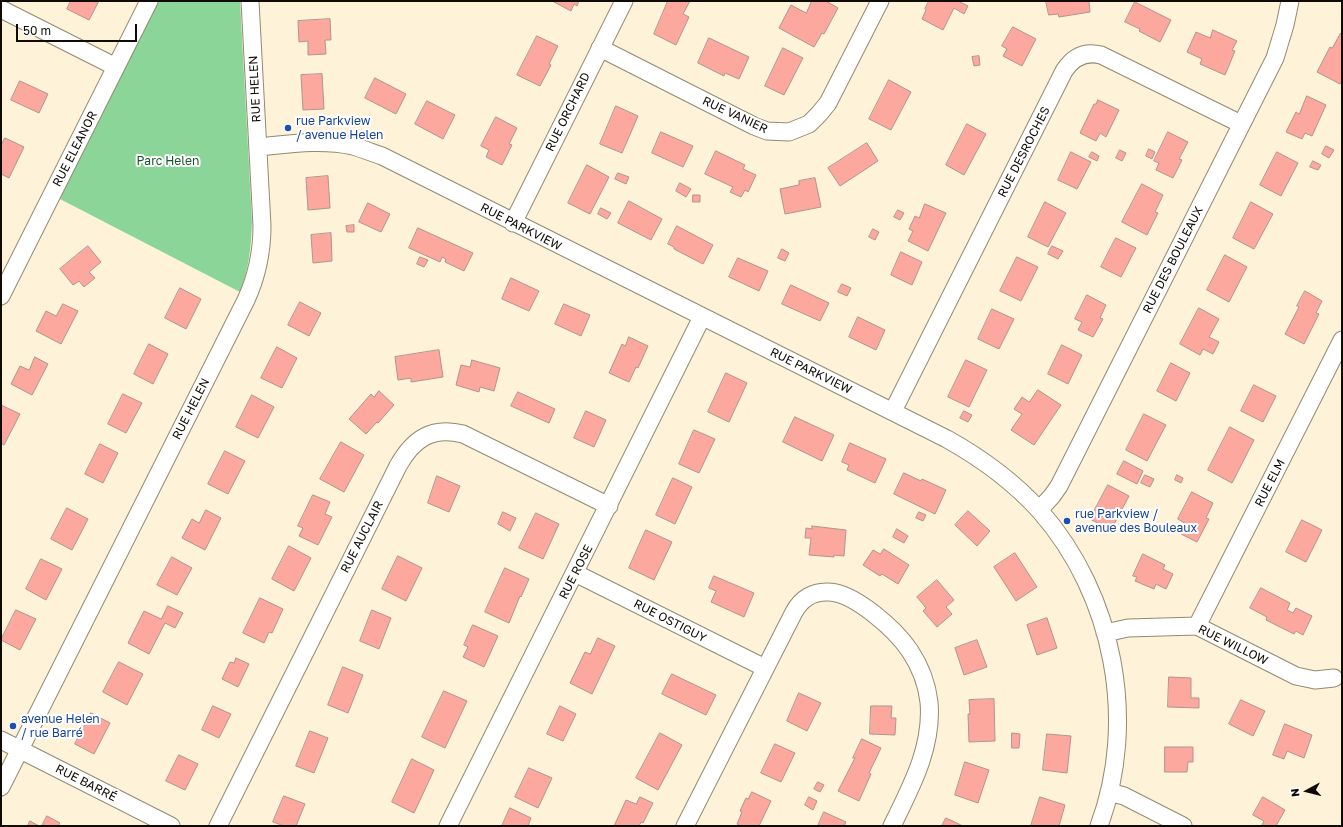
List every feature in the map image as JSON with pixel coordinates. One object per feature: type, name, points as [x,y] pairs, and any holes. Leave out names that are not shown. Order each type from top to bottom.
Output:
[{"type":"street","name":"RUE ELEANOR","points":[[1,296],[149,1]]},
{"type":"street","name":"RUE HELEN","points":[[1,787],[250,290],[257,270],[262,238],[250,1]]},
{"type":"street","name":"RUE ORCHARD","points":[[513,223],[624,1]]},
{"type":"street","name":"RUE VANIER","points":[[600,48],[754,126],[767,131],[789,132],[809,124],[824,109],[880,1]]},
{"type":"street","name":"RUE DES BOULEAUX","points":[[1039,510],[1059,486],[1277,52],[1285,26],[1290,1]]},
{"type":"street","points":[[1,10],[116,67]]},
{"type":"street","name":"RUE DESROCHES","points":[[893,411],[1064,71],[1071,62],[1085,54],[1090,53],[1101,55],[1241,124]]},
{"type":"street","name":"RUE PARKVIEW","points":[[258,147],[326,143],[363,149],[393,161],[513,223],[893,411],[979,458],[1013,485],[1039,510],[1058,534],[1073,557],[1091,592],[1105,633],[1114,673],[1118,722],[1116,754],[1109,792],[1099,826]]},
{"type":"street","name":"RUE ROSE","points":[[448,826],[702,317]]},
{"type":"street","name":"RUE ELM","points":[[1197,626],[1342,340]]},
{"type":"street","name":"RUE AUCLAIR","points":[[218,826],[398,466],[405,453],[414,444],[425,436],[437,432],[450,431],[463,434],[609,506]]},
{"type":"street","name":"RUE OSTIGUY","points":[[575,573],[765,668]]},
{"type":"street","points":[[685,826],[797,607],[810,595],[822,592],[833,592],[839,594],[858,604],[883,621],[902,640],[916,661],[924,681],[929,701],[930,722],[924,753],[892,826]]},
{"type":"street","name":"RUE WILLOW","points":[[1105,633],[1128,628],[1197,626],[1296,676],[1315,680],[1334,678]]},
{"type":"street","name":"RUE BARRÉ","points":[[1,740],[171,826]]},
{"type":"street","points":[[1109,792],[1124,796],[1183,826]]},
{"type":"green space","name":"Parc Helen","points":[[157,1],[240,1],[252,222],[249,257],[246,274],[240,292],[58,198]]},
{"type":"building","points":[[71,1],[99,1],[89,20],[67,9]]},
{"type":"building","points":[[554,1],[579,1],[577,6],[574,4],[571,11]]},
{"type":"building","points":[[668,1],[690,1],[683,14],[689,17],[676,45],[654,34]]},
{"type":"building","points":[[812,1],[826,1],[838,8],[824,34],[822,33],[814,47],[779,28],[791,5],[806,13]]},
{"type":"building","points":[[929,1],[958,1],[968,6],[964,14],[954,8],[943,30],[922,19]]},
{"type":"building","points":[[1046,1],[1089,1],[1090,12],[1059,17],[1058,14],[1049,15]]},
{"type":"building","points":[[1135,2],[1171,20],[1160,42],[1139,31],[1140,29],[1125,22]]},
{"type":"building","points":[[330,19],[331,40],[325,40],[326,54],[308,55],[308,41],[299,42],[298,21]]},
{"type":"building","points":[[1013,27],[1036,39],[1022,66],[1003,56],[1007,49],[1002,46]]},
{"type":"building","points":[[1213,30],[1237,41],[1232,50],[1235,51],[1225,75],[1200,64],[1202,59],[1187,52],[1196,32],[1210,38]]},
{"type":"building","points":[[1341,33],[1342,81],[1340,84],[1317,72],[1330,47],[1332,48]]},
{"type":"building","points":[[537,36],[558,46],[549,64],[551,65],[540,86],[517,75]]},
{"type":"building","points":[[709,38],[749,57],[739,79],[725,73],[724,76],[698,63]]},
{"type":"building","points":[[783,48],[803,58],[784,95],[765,86]]},
{"type":"building","points":[[979,56],[980,65],[974,66],[972,57]]},
{"type":"building","points":[[322,74],[324,109],[303,110],[301,75]]},
{"type":"building","points":[[375,78],[406,94],[396,114],[365,98]]},
{"type":"building","points":[[889,80],[911,92],[891,130],[869,119]]},
{"type":"building","points":[[20,81],[48,94],[39,113],[11,100]]},
{"type":"building","points":[[1307,96],[1326,105],[1312,136],[1305,133],[1302,139],[1286,132],[1296,112],[1299,114]]},
{"type":"building","points":[[1098,100],[1119,110],[1106,137],[1100,133],[1096,141],[1080,133],[1094,104],[1096,104]]},
{"type":"building","points":[[427,101],[455,115],[443,139],[415,124]]},
{"type":"building","points":[[616,106],[638,116],[622,153],[600,144]]},
{"type":"building","points":[[496,117],[517,128],[509,144],[512,145],[502,165],[486,157],[489,150],[481,146]]},
{"type":"building","points":[[967,124],[986,134],[964,175],[946,165]]},
{"type":"building","points":[[661,132],[693,146],[683,167],[652,153]]},
{"type":"building","points":[[1168,132],[1188,142],[1179,159],[1182,160],[1173,178],[1156,170],[1159,163],[1154,161]]},
{"type":"building","points":[[5,138],[24,147],[9,178],[1,174],[1,146]]},
{"type":"building","points":[[867,143],[878,161],[840,186],[828,168]]},
{"type":"building","points":[[1326,146],[1334,150],[1329,158],[1322,154]]},
{"type":"building","points":[[1149,149],[1155,152],[1152,159],[1146,156]]},
{"type":"building","points":[[1120,150],[1126,153],[1122,161],[1116,158]]},
{"type":"building","points":[[716,151],[745,165],[743,169],[756,175],[748,192],[745,190],[741,197],[730,192],[733,187],[705,174]]},
{"type":"building","points":[[1071,152],[1091,162],[1077,189],[1058,180]]},
{"type":"building","points":[[1092,152],[1099,156],[1097,161],[1089,157]]},
{"type":"building","points":[[1277,152],[1298,163],[1281,196],[1260,185]]},
{"type":"building","points":[[1313,161],[1321,165],[1318,170],[1310,167]]},
{"type":"building","points":[[587,165],[609,177],[590,214],[568,203]]},
{"type":"building","points":[[618,173],[629,177],[626,184],[615,179]]},
{"type":"building","points":[[328,176],[330,208],[308,210],[306,178]]},
{"type":"building","points":[[815,178],[821,207],[785,214],[780,189],[799,185],[799,181]]},
{"type":"building","points":[[680,183],[691,189],[686,197],[676,191]]},
{"type":"building","points":[[1142,184],[1163,195],[1155,212],[1158,213],[1147,235],[1122,222]]},
{"type":"building","points":[[693,195],[700,195],[700,202],[693,202]]},
{"type":"building","points":[[629,201],[662,219],[651,240],[618,223]]},
{"type":"building","points":[[1045,202],[1066,213],[1048,247],[1028,237]]},
{"type":"building","points":[[1251,202],[1273,214],[1254,249],[1233,238]]},
{"type":"building","points":[[368,203],[390,214],[381,232],[359,222]]},
{"type":"building","points":[[925,204],[946,213],[928,251],[908,241],[913,231],[909,229],[915,216],[919,218]]},
{"type":"building","points":[[601,208],[611,213],[607,219],[598,214]]},
{"type":"building","points":[[898,210],[904,213],[900,220],[894,217]]},
{"type":"building","points":[[354,225],[354,232],[347,232],[346,226]]},
{"type":"building","points":[[677,226],[713,245],[703,264],[674,249],[674,247],[668,244]]},
{"type":"building","points":[[418,228],[473,253],[464,271],[445,262],[446,259],[442,257],[440,262],[409,248]]},
{"type":"building","points":[[873,229],[879,232],[875,240],[869,237]]},
{"type":"building","points":[[331,233],[332,261],[313,263],[311,235]]},
{"type":"building","points":[[1116,238],[1136,248],[1121,277],[1101,267]]},
{"type":"building","points":[[88,246],[101,262],[89,272],[95,278],[84,287],[79,281],[73,285],[60,269]]},
{"type":"building","points":[[1052,246],[1063,251],[1058,259],[1048,254]]},
{"type":"building","points":[[782,249],[789,253],[785,261],[778,258]]},
{"type":"building","points":[[901,252],[922,262],[912,285],[891,275]]},
{"type":"building","points":[[1225,255],[1247,267],[1229,302],[1207,290]]},
{"type":"building","points":[[420,257],[428,260],[424,267],[417,264]]},
{"type":"building","points":[[1017,257],[1038,267],[1021,301],[1000,291]]},
{"type":"building","points":[[738,258],[768,271],[759,291],[729,277]]},
{"type":"building","points":[[511,278],[539,291],[529,311],[502,299]]},
{"type":"building","points":[[842,284],[851,288],[847,296],[838,292]]},
{"type":"building","points":[[791,285],[829,303],[820,321],[782,304]]},
{"type":"building","points":[[180,288],[201,299],[186,329],[165,318]]},
{"type":"building","points":[[1305,291],[1322,301],[1316,313],[1319,314],[1304,344],[1285,334],[1299,307],[1297,306]]},
{"type":"building","points":[[1087,295],[1106,305],[1100,318],[1103,319],[1093,337],[1078,330],[1082,322],[1075,319]]},
{"type":"building","points":[[300,302],[321,313],[309,336],[288,325]]},
{"type":"building","points":[[63,304],[78,311],[61,344],[36,331],[46,311],[56,316]]},
{"type":"building","points":[[564,304],[590,315],[581,336],[555,324]]},
{"type":"building","points":[[1199,308],[1219,319],[1209,337],[1219,342],[1213,354],[1203,349],[1200,355],[1180,344]]},
{"type":"building","points":[[992,309],[1014,319],[999,349],[978,339]]},
{"type":"building","points":[[858,317],[885,330],[876,350],[849,337]]},
{"type":"building","points":[[629,337],[648,346],[638,368],[636,367],[629,382],[609,373],[622,344],[625,346]]},
{"type":"building","points":[[149,344],[168,354],[153,384],[134,374]]},
{"type":"building","points":[[1062,345],[1082,355],[1068,384],[1048,374]]},
{"type":"building","points":[[277,347],[297,358],[282,388],[261,378]]},
{"type":"building","points":[[439,350],[443,377],[411,382],[411,378],[398,380],[395,357]]},
{"type":"building","points":[[35,357],[48,364],[32,395],[11,384],[20,366],[29,370]]},
{"type":"building","points":[[472,360],[500,368],[494,391],[480,387],[479,392],[456,385],[461,365],[470,367]]},
{"type":"building","points":[[966,360],[987,370],[969,407],[948,397]]},
{"type":"building","points":[[1171,363],[1190,373],[1176,401],[1157,391]]},
{"type":"building","points":[[726,373],[747,383],[729,422],[708,412]]},
{"type":"building","points":[[1254,385],[1276,396],[1263,422],[1241,411]]},
{"type":"building","points":[[1038,390],[1061,405],[1034,445],[1011,430],[1022,414],[1014,409],[1022,397],[1029,402]]},
{"type":"building","points":[[379,391],[394,405],[366,434],[349,419],[371,394],[374,397]]},
{"type":"building","points":[[518,392],[555,409],[549,423],[511,406]]},
{"type":"building","points":[[123,394],[142,403],[126,433],[108,424]]},
{"type":"building","points":[[252,395],[274,407],[258,438],[236,427]]},
{"type":"building","points":[[1,405],[20,414],[4,445],[1,443]]},
{"type":"building","points":[[586,411],[606,420],[594,447],[574,438]]},
{"type":"building","points":[[964,411],[972,415],[968,422],[960,418]]},
{"type":"building","points":[[1144,414],[1166,425],[1147,461],[1126,450]]},
{"type":"building","points":[[795,417],[834,435],[822,461],[783,442]]},
{"type":"building","points":[[1230,427],[1254,440],[1232,483],[1208,470]]},
{"type":"building","points":[[694,430],[715,439],[699,473],[679,464]]},
{"type":"building","points":[[341,442],[364,455],[344,492],[320,479]]},
{"type":"building","points":[[850,443],[886,459],[875,483],[847,470],[849,465],[842,462]]},
{"type":"building","points":[[100,444],[118,453],[103,483],[85,474]]},
{"type":"building","points":[[225,451],[245,461],[228,494],[208,484]]},
{"type":"building","points":[[1124,461],[1143,471],[1137,484],[1117,474]]},
{"type":"building","points":[[904,473],[946,490],[935,514],[894,494]]},
{"type":"building","points":[[1145,475],[1154,479],[1150,487],[1141,483]]},
{"type":"building","points":[[1177,475],[1183,478],[1181,483],[1175,480]]},
{"type":"building","points":[[437,476],[460,486],[449,512],[428,503]]},
{"type":"building","points":[[673,478],[692,487],[675,524],[656,515]]},
{"type":"building","points":[[1108,485],[1129,496],[1111,530],[1090,519]]},
{"type":"building","points":[[1192,492],[1213,503],[1206,518],[1209,519],[1197,542],[1181,534],[1186,524],[1178,519]]},
{"type":"building","points":[[313,495],[330,502],[325,514],[332,517],[318,545],[299,536],[303,528],[298,526]]},
{"type":"building","points":[[67,508],[88,519],[72,550],[51,539]]},
{"type":"building","points":[[206,510],[221,518],[205,550],[182,538],[192,519],[199,523]]},
{"type":"building","points":[[968,511],[990,531],[977,546],[955,525]]},
{"type":"building","points":[[503,512],[516,518],[510,531],[498,524]]},
{"type":"building","points":[[919,512],[926,515],[923,521],[916,518]]},
{"type":"building","points":[[536,513],[559,524],[543,559],[519,548]]},
{"type":"building","points":[[1302,520],[1322,530],[1306,562],[1286,552]]},
{"type":"building","points":[[812,526],[846,530],[844,556],[834,555],[834,557],[809,555],[811,538],[805,538],[806,528],[812,529]]},
{"type":"building","points":[[897,529],[908,536],[904,543],[893,537]]},
{"type":"building","points":[[646,530],[672,542],[654,580],[629,568]]},
{"type":"building","points":[[289,546],[311,558],[294,591],[272,579]]},
{"type":"building","points":[[884,549],[909,565],[898,584],[882,574],[880,576],[863,565],[873,550],[880,554]]},
{"type":"building","points":[[1015,553],[1037,587],[1016,601],[994,567]]},
{"type":"building","points":[[1143,554],[1165,565],[1163,569],[1173,574],[1166,589],[1156,584],[1154,589],[1135,581],[1137,577],[1133,576]]},
{"type":"building","points":[[398,556],[422,568],[406,601],[382,589]]},
{"type":"building","points":[[172,557],[192,568],[177,595],[157,585]]},
{"type":"building","points":[[41,559],[62,569],[46,600],[26,589]]},
{"type":"building","points":[[505,568],[529,579],[509,623],[485,612]]},
{"type":"building","points":[[714,576],[754,593],[744,617],[711,602],[716,591],[709,588]]},
{"type":"building","points":[[937,580],[954,600],[946,607],[952,614],[937,627],[923,611],[926,608],[917,597]]},
{"type":"building","points":[[1261,588],[1290,603],[1287,610],[1293,613],[1296,608],[1312,616],[1303,635],[1296,631],[1294,634],[1266,620],[1267,617],[1250,608]]},
{"type":"building","points":[[260,598],[283,609],[272,633],[269,632],[264,643],[243,633]]},
{"type":"building","points":[[168,606],[183,613],[175,628],[165,623],[149,654],[128,643],[144,611],[161,619]]},
{"type":"building","points":[[16,610],[36,619],[20,650],[1,640]]},
{"type":"building","points":[[372,610],[391,618],[379,649],[360,641]]},
{"type":"building","points":[[1047,618],[1057,648],[1037,655],[1027,625]]},
{"type":"building","points":[[473,625],[498,636],[484,667],[463,657],[468,647],[464,645]]},
{"type":"building","points":[[598,638],[615,646],[592,694],[570,683],[585,652],[590,654]]},
{"type":"building","points":[[977,640],[987,667],[964,675],[955,648]]},
{"type":"building","points":[[236,658],[249,664],[238,687],[222,679],[230,662],[234,663]]},
{"type":"building","points":[[119,662],[143,674],[127,705],[103,692]]},
{"type":"building","points":[[343,667],[363,675],[348,713],[328,705]]},
{"type":"building","points":[[672,674],[716,695],[706,715],[662,694]]},
{"type":"building","points":[[1169,677],[1191,678],[1191,698],[1199,698],[1199,708],[1168,707]]},
{"type":"building","points":[[444,691],[467,701],[445,748],[422,737]]},
{"type":"building","points":[[799,693],[821,703],[807,731],[787,721]]},
{"type":"building","points":[[994,699],[995,741],[969,742],[969,700]]},
{"type":"building","points":[[1241,700],[1265,711],[1253,736],[1229,724]]},
{"type":"building","points":[[213,706],[231,714],[219,738],[202,730]]},
{"type":"building","points":[[560,706],[576,714],[563,741],[547,734]]},
{"type":"building","points":[[871,706],[892,706],[891,718],[896,718],[895,735],[870,734]]},
{"type":"building","points":[[91,713],[110,723],[94,754],[75,744]]},
{"type":"building","points":[[1285,724],[1312,735],[1304,758],[1287,751],[1284,759],[1273,755]]},
{"type":"building","points":[[310,731],[328,738],[314,773],[296,766]]},
{"type":"building","points":[[660,733],[682,745],[658,790],[636,778]]},
{"type":"building","points":[[1012,733],[1020,734],[1019,748],[1012,748]]},
{"type":"building","points":[[1047,734],[1071,736],[1067,773],[1043,770]]},
{"type":"building","points":[[862,739],[881,748],[869,773],[871,774],[859,801],[838,791],[855,758],[853,758]]},
{"type":"building","points":[[775,744],[795,753],[781,782],[761,773]]},
{"type":"building","points":[[1165,747],[1193,747],[1193,762],[1188,762],[1187,772],[1165,772]]},
{"type":"building","points":[[179,755],[198,764],[185,790],[166,781]]},
{"type":"building","points":[[412,759],[434,770],[414,813],[392,802]]},
{"type":"building","points":[[965,762],[989,770],[978,803],[955,795]]},
{"type":"building","points":[[529,768],[552,778],[538,808],[515,797]]},
{"type":"building","points":[[818,782],[824,785],[820,792],[814,789]]},
{"type":"building","points":[[752,792],[771,801],[759,826],[741,826],[737,824],[742,812],[740,811],[746,798],[748,799]]},
{"type":"building","points":[[284,796],[305,804],[296,826],[284,826],[273,822]]},
{"type":"building","points":[[640,797],[653,803],[643,823],[641,822],[639,826],[614,826],[626,800],[636,804]]},
{"type":"building","points":[[809,797],[817,801],[813,810],[805,805]]},
{"type":"building","points":[[1040,797],[1065,805],[1059,826],[1031,826]]},
{"type":"building","points":[[1263,797],[1285,810],[1276,826],[1264,826],[1262,825],[1264,821],[1253,815]]},
{"type":"building","points":[[510,808],[531,818],[528,826],[502,826]]},
{"type":"building","points":[[824,812],[846,822],[844,826],[818,826]]},
{"type":"building","points":[[47,816],[60,823],[58,826],[42,826]]},
{"type":"building","points":[[946,818],[963,826],[942,826]]},
{"type":"building","points":[[30,821],[39,826],[28,826]]},
{"type":"place","name":"rue Parkview / avenue Helen","points":[[288,128]]},
{"type":"place","name":"rue Parkview / avenue des Bouleaux","points":[[1067,521]]},
{"type":"place","name":"avenue Helen / rue Barré","points":[[13,726]]}]
